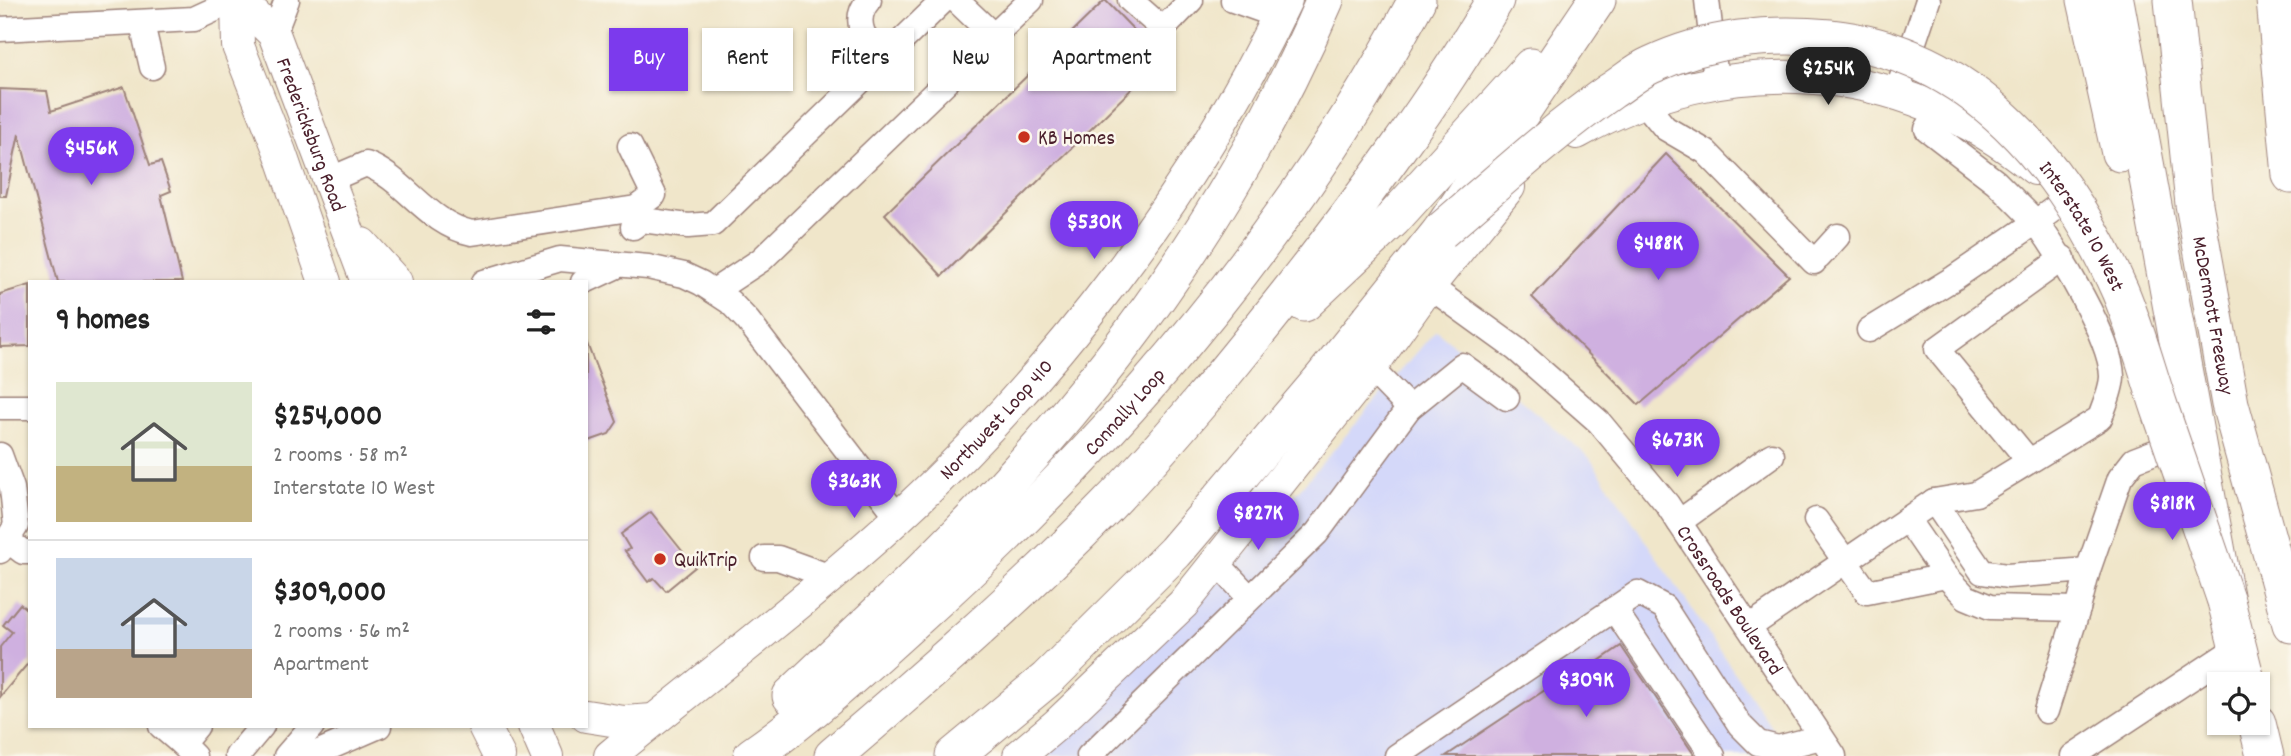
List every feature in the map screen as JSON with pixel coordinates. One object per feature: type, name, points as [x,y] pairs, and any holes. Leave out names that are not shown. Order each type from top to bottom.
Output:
[{"type":"highway","points":[[729,756],[879,613],[1017,472],[1140,324],[1200,238],[1281,97],[1325,0]]},
{"type":"highway","name":"Connally Loop","points":[[752,756],[881,651],[951,588],[1105,435],[1203,321],[1269,232],[1343,125],[1417,0]]},
{"type":"highway","points":[[832,756],[956,651],[1035,576],[1107,506],[1209,393],[1367,194],[1494,0]]},
{"type":"highway","points":[[1209,393],[1393,219],[1539,59],[1588,0]]},
{"type":"highway","points":[[954,756],[1047,679],[1175,552],[1322,379],[1441,231],[1597,0]]},
{"type":"highway","points":[[1429,286],[1587,59],[1621,0]]},
{"type":"highway","points":[[2086,0],[2141,238],[2162,352],[2161,387]]},
{"type":"highway","points":[[2115,0],[2226,601],[2235,672]]},
{"type":"highway","points":[[2150,0],[2158,56],[2183,120]]},
{"type":"highway","name":"McDermott Freeway","points":[[2173,0],[2183,120],[2194,204],[2230,404],[2291,624]]},
{"type":"highway","points":[[2275,0],[2291,175]]},
{"type":"highway","points":[[1441,231],[1580,113],[1648,66],[1705,44],[1754,36],[1803,36],[1857,41],[1910,58],[1971,90],[2007,119],[2038,151],[2085,228],[2120,292],[2226,601]]},
{"type":"highway","points":[[2260,735],[2265,756]]},
{"type":"main road","name":"Fredericksburg Road","points":[[237,0],[274,34],[331,179],[366,280]]},
{"type":"main road","name":"Fredericksburg Road","points":[[237,0],[238,46],[280,152],[324,280]]},
{"type":"main road","name":"Northwest Loop 410","points":[[613,755],[898,517],[998,419],[1057,353],[1198,157],[1282,8]]},
{"type":"main road","name":"Interstate 10 West","points":[[1429,286],[1508,187],[1551,151],[1615,111],[1672,90],[1716,80],[1809,77],[1896,95],[1975,127],[2014,151],[2067,200],[2082,216],[2116,271],[2161,387],[2178,443],[2234,672]]},
{"type":"main road","points":[[346,223],[394,280]]},
{"type":"main road","points":[[1018,756],[1056,725],[1183,604],[1370,368],[1429,286]]},
{"type":"main road","points":[[588,716],[624,722],[653,720]]},
{"type":"main road","points":[[485,728],[499,756]]},
{"type":"main road","points":[[535,728],[547,756]]},
{"type":"main road","points":[[2244,735],[2248,756]]},
{"type":"street","points":[[0,29],[194,19],[237,0]]},
{"type":"street","points":[[274,34],[287,0]]},
{"type":"street","points":[[861,28],[862,8],[869,0]]},
{"type":"street","points":[[914,29],[944,0]]},
{"type":"street","points":[[956,0],[986,28]]},
{"type":"street","points":[[1004,28],[1031,0]]},
{"type":"street","points":[[1130,0],[1163,29],[1191,0]]},
{"type":"street","points":[[1233,0],[1282,8]]},
{"type":"street","points":[[1707,0],[1716,80]]},
{"type":"street","points":[[1896,95],[1928,0]]},
{"type":"street","points":[[142,23],[152,67]]},
{"type":"street","points":[[331,179],[366,164],[380,169],[433,216],[452,229],[472,233],[634,218],[688,226],[713,223],[850,91]]},
{"type":"street","points":[[714,291],[761,260],[938,91]]},
{"type":"street","points":[[1643,101],[1665,128],[1706,152],[1816,259],[1838,236]]},
{"type":"street","points":[[1749,627],[1934,501],[1976,494],[2100,418],[2112,378],[2108,354],[2063,258],[2036,222],[1996,182],[1927,129],[1939,111]]},
{"type":"street","points":[[624,267],[634,218],[654,195],[630,146]]},
{"type":"street","points":[[1869,330],[1954,278],[2067,200]]},
{"type":"street","points":[[2029,461],[1937,349],[2063,258]]},
{"type":"street","points":[[491,280],[560,259],[586,259],[684,275],[714,291],[730,302],[748,321],[898,517]]},
{"type":"street","points":[[588,280],[624,267]]},
{"type":"street","name":"Crossroads Boulevard","points":[[1429,286],[1516,349],[1599,422],[1679,522],[1828,746]]},
{"type":"street","points":[[1089,756],[1317,533],[1409,408],[1462,365],[1507,398]]},
{"type":"street","points":[[1370,368],[1409,408]]},
{"type":"street","points":[[0,407],[28,407]]},
{"type":"street","points":[[2046,711],[2088,570],[2120,478],[2134,460],[2178,443]]},
{"type":"street","points":[[0,455],[12,488],[13,532],[23,552],[28,552]]},
{"type":"street","points":[[1679,522],[1772,455]]},
{"type":"street","points":[[1934,501],[1982,572],[2007,576],[2088,570]]},
{"type":"street","points":[[1907,519],[1946,576],[1966,597],[1990,607],[2078,609]]},
{"type":"street","points":[[1816,520],[1867,593],[1946,576]]},
{"type":"street","points":[[764,558],[778,558],[828,576]]},
{"type":"street","points":[[1216,562],[1249,597]]},
{"type":"street","points":[[1397,756],[1638,593],[1664,607],[1740,725],[1758,743],[1778,748],[1828,746]]},
{"type":"street","points":[[1614,609],[1713,756]]},
{"type":"street","points":[[2073,756],[2207,689]]},
{"type":"street","points":[[1046,756],[1056,725]]},
{"type":"street","points":[[165,728],[191,742]]},
{"type":"street","points":[[243,754],[261,728]]},
{"type":"street","points":[[286,756],[310,728]]},
{"type":"street","points":[[310,756],[374,728]]},
{"type":"shaded area","points":[[1436,330],[1589,457],[1791,756],[1042,756],[1239,560]]},
{"type":"building","name":"KB Homes","points":[[1105,0],[1132,28],[1076,28]]},
{"type":"building","name":"KB Homes","points":[[1028,75],[1028,91],[1130,91],[942,276],[885,214]]},
{"type":"building","points":[[124,87],[150,165],[161,162],[171,191],[161,195],[182,280],[57,280],[19,134],[6,196],[0,196],[0,89],[47,91],[51,111]]},
{"type":"building","points":[[1666,154],[1789,276],[1639,405],[1532,297]]},
{"type":"building","points":[[28,286],[28,346],[0,347],[0,294]]},
{"type":"building","points":[[588,346],[617,422],[609,434],[588,441]]},
{"type":"building","name":"QuikTrip","points":[[651,512],[695,567],[666,591],[654,578],[648,582],[625,551],[630,549],[621,534]]},
{"type":"building","points":[[20,604],[28,610],[28,663],[0,697],[0,647],[12,632],[3,625]]},
{"type":"building","points":[[1621,646],[1695,756],[1446,756],[1557,682],[1561,687]]},
{"type":"place","name":"KB Homes","points":[[1024,137]]},
{"type":"place","name":"QuikTrip","points":[[660,559]]}]
